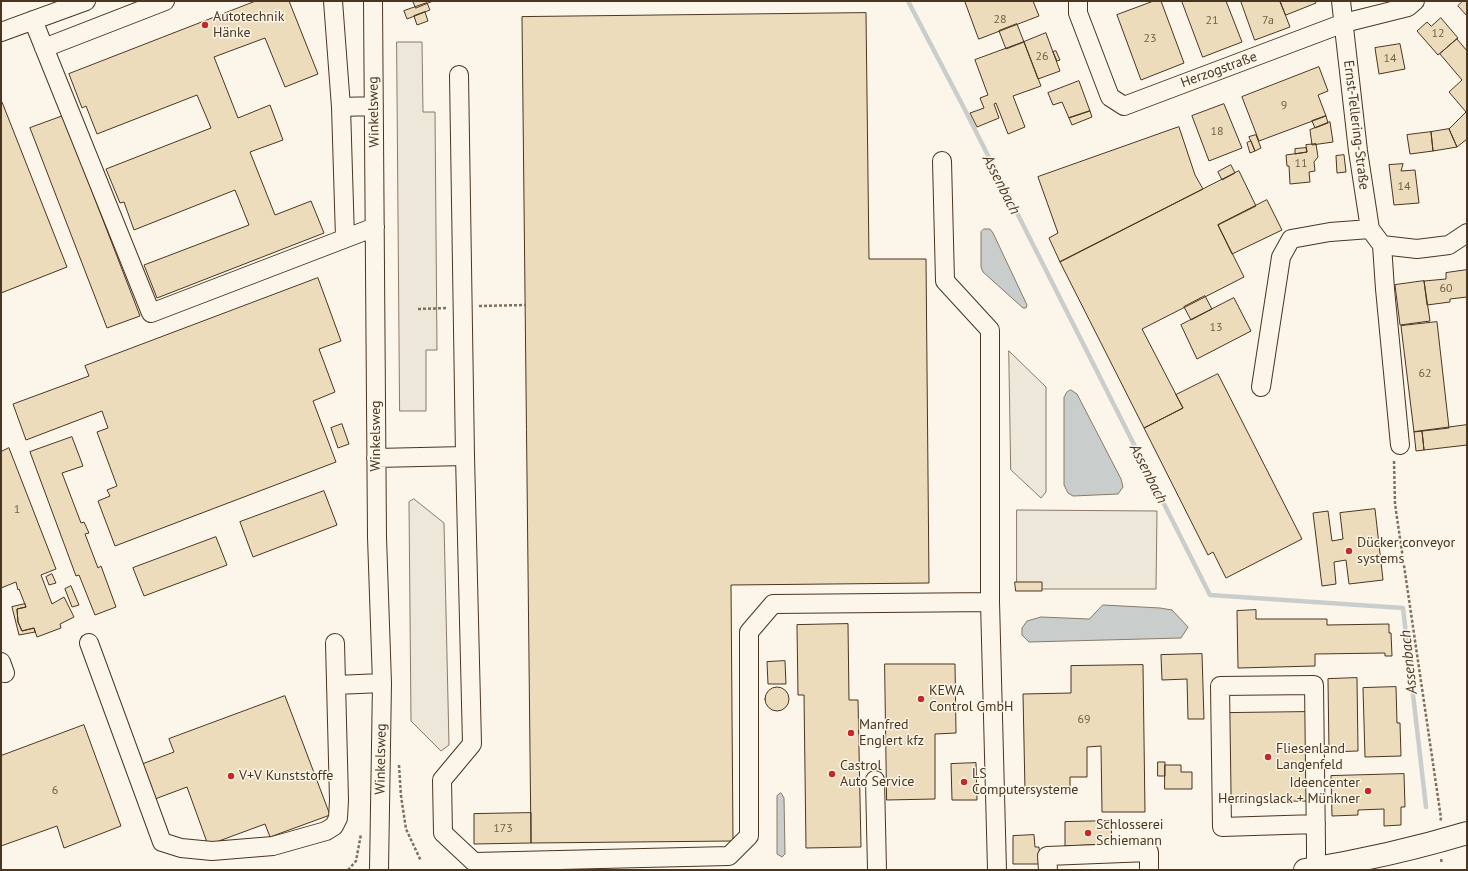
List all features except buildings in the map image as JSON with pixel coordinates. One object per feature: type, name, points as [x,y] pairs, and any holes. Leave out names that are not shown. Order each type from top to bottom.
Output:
[{"type":"main road","points":[[1310,869],[1357,862],[1438,842],[1467,833]]},
{"type":"street","points":[[1,32],[86,1]]},
{"type":"street","points":[[44,48],[165,1]]},
{"type":"street","points":[[333,1],[341,107],[345,238]]},
{"type":"street","name":"Winkelsweg","points":[[373,1],[377,537],[382,684],[379,870]]},
{"type":"street","name":"Ernst-Tellering-Straße","points":[[1341,1],[1358,151],[1370,229],[1382,245]]},
{"type":"street","name":"Herzogstraße","points":[[1078,7],[1110,97],[1124,106],[1344,24],[1408,6],[1415,1]]},
{"type":"street","points":[[32,20],[151,313],[375,227]]},
{"type":"street","points":[[459,75],[465,456],[472,744],[442,780],[443,833],[474,862],[729,856],[749,836],[749,632],[773,604],[990,602]]},
{"type":"street","points":[[341,107],[374,106]]},
{"type":"street","points":[[942,161],[944,281],[990,330],[990,602],[997,870]]},
{"type":"street","points":[[1261,387],[1281,257],[1291,239],[1330,232],[1370,229]]},
{"type":"street","points":[[1400,445],[1382,245],[1417,250],[1449,245],[1467,233]]},
{"type":"street","points":[[376,458],[465,456]]},
{"type":"street","points":[[89,642],[162,842],[181,848],[212,851],[273,846],[326,831],[334,826],[338,818],[339,800],[335,643]]},
{"type":"street","points":[[336,685],[382,684]]},
{"type":"street","points":[[1310,869],[1316,824],[1314,684],[1220,686],[1222,827],[1316,824]]},
{"type":"street","points":[[875,780],[877,870]]},
{"type":"street","points":[[1048,870],[1047,856],[1149,852],[1149,870]]},
{"type":"path","points":[[1400,445],[1394,460],[1395,504],[1441,818],[1438,842]]},
{"type":"path","points":[[399,758],[401,796],[406,829],[421,861]]},
{"type":"shaded area","points":[[397,42],[422,42],[423,112],[435,112],[437,350],[426,350],[426,411],[400,411]]},
{"type":"shaded area","points":[[984,229],[990,229],[993,233],[1027,305],[1026,308],[1023,308],[983,272],[981,267],[981,232]]},
{"type":"shaded area","points":[[1009,351],[1046,387],[1046,492],[1041,498],[1011,470]]},
{"type":"shaded area","points":[[1071,390],[1077,394],[1121,479],[1123,487],[1118,494],[1073,496],[1068,493],[1064,485],[1064,397],[1067,392]]},
{"type":"shaded area","points":[[414,499],[444,523],[449,745],[441,751],[411,721],[409,502]]},
{"type":"shaded area","points":[[1017,510],[1157,511],[1156,589],[1017,589]]},
{"type":"shaded area","points":[[1103,605],[1172,610],[1188,627],[1181,638],[1029,642],[1022,635],[1022,628],[1027,621],[1041,617],[1089,619]]},
{"type":"shaded area","points":[[781,793],[784,798],[785,854],[782,857],[777,854],[777,796]]},
{"type":"waterway","name":"Assenbach","points":[[908,1],[963,106],[1210,595],[1403,608],[1426,807]]},
{"type":"place","name":"Autotechnik Hänke","points":[[205,25]]},
{"type":"place","name":"Dücker conveyor systems","points":[[1349,551]]},
{"type":"place","name":"KEWA Control GmbH","points":[[921,699]]},
{"type":"place","name":"Manfred Englert kfz","points":[[851,733]]},
{"type":"place","name":"Fliesenland Langenfeld","points":[[1268,757]]},
{"type":"place","name":"Castrol Auto Service","points":[[832,774]]},
{"type":"place","name":"V+V Kunststoffe","points":[[231,776]]},
{"type":"place","name":"LS Computersysteme","points":[[964,782]]},
{"type":"place","name":"Ideencenter Herringslack + Münkner","points":[[1368,791]]},
{"type":"place","name":"Schlosserei Schiemann","points":[[1088,833]]}]
